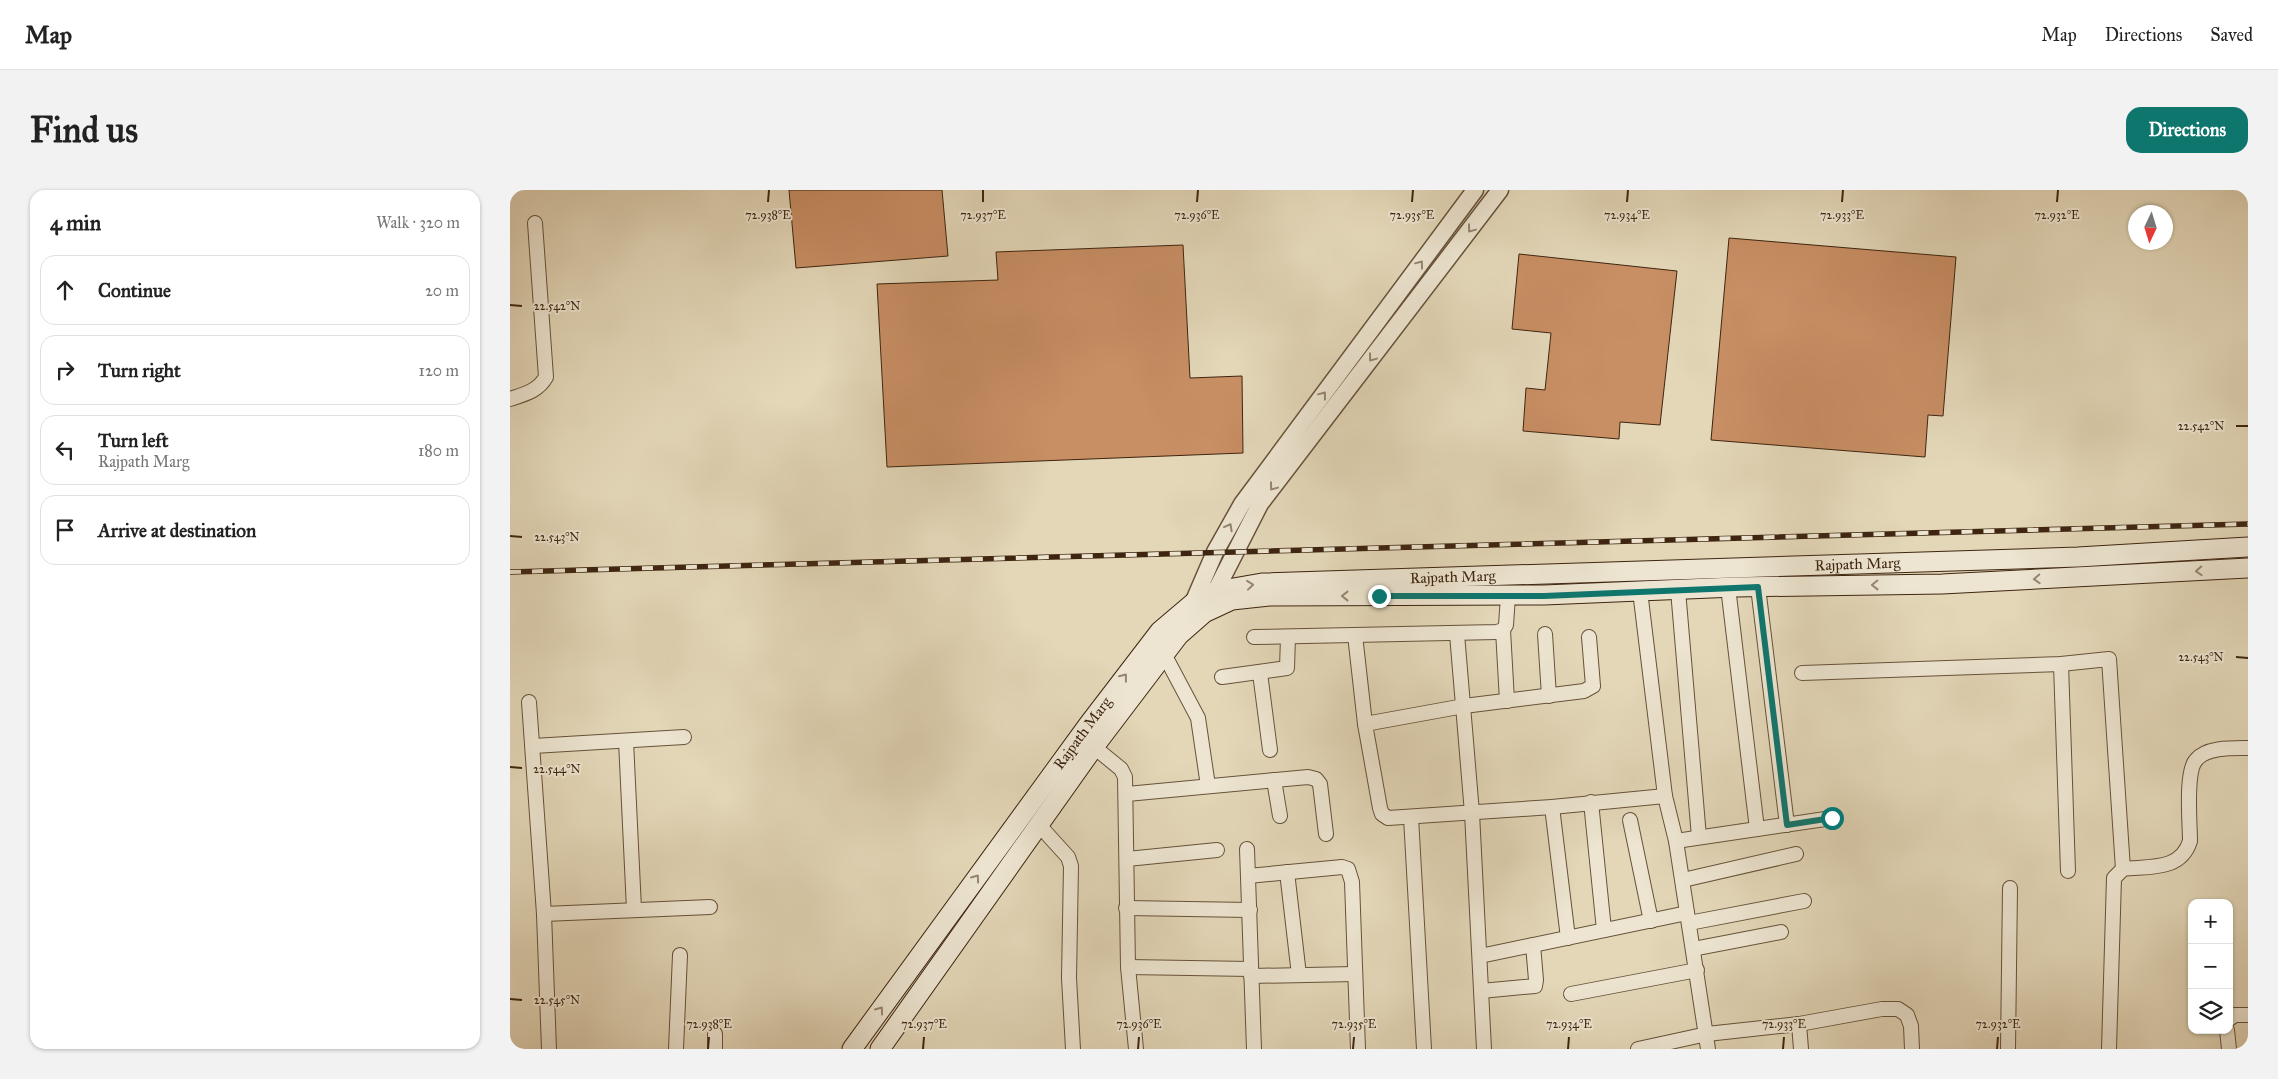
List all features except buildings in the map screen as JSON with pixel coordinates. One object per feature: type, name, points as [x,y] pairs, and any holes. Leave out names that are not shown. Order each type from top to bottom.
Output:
[{"type":"main road","name":"Rajpath Marg","points":[[880,1049],[1094,747],[1198,608],[1216,590],[1262,583],[2078,557],[2248,547]]},
{"type":"main road","name":"Rajpath Marg","points":[[852,1049],[1088,724],[1160,631],[1198,608],[1232,600],[1269,596],[1508,596],[1728,587],[1942,584],[2248,568]]},
{"type":"street","points":[[1198,608],[1215,552],[1242,504],[1475,190]]},
{"type":"street","points":[[1216,590],[1260,504],[1500,190]]},
{"type":"street","points":[[510,399],[530,392],[541,384],[546,377],[546,353],[535,223]]},
{"type":"street","points":[[1728,587],[1757,829]]},
{"type":"street","points":[[1758,587],[1787,825]]},
{"type":"street","points":[[1678,590],[1700,837]]},
{"type":"street","points":[[1640,591],[1665,796],[1676,841],[1708,1049]]},
{"type":"street","points":[[1507,701],[1503,630],[1506,625],[1508,596]]},
{"type":"street","points":[[1254,637],[1457,634],[1503,630]]},
{"type":"street","points":[[1457,634],[1472,813],[1484,1049]]},
{"type":"street","points":[[1546,634],[1549,696]]},
{"type":"street","points":[[1355,635],[1365,724],[1382,814],[1388,818],[1411,818],[1552,807],[1665,796]]},
{"type":"street","points":[[1222,677],[1287,668],[1288,636]]},
{"type":"street","points":[[1365,724],[1464,706],[1584,691],[1593,686],[1589,636]]},
{"type":"street","points":[[1164,654],[1198,718],[1208,786]]},
{"type":"street","points":[[1802,673],[2060,664],[2109,659],[2123,869]]},
{"type":"street","points":[[2060,664],[2068,871]]},
{"type":"street","points":[[1260,673],[1270,750]]},
{"type":"street","points":[[529,702],[544,914],[549,1049]]},
{"type":"street","points":[[533,746],[684,737]]},
{"type":"street","points":[[626,741],[634,909]]},
{"type":"street","points":[[1094,747],[1121,768],[1125,777],[1127,794],[1126,908],[1128,967],[1136,1049]]},
{"type":"street","points":[[2109,1049],[2114,885],[2117,872],[2123,869],[2170,864],[2180,859],[2187,851],[2190,841],[2190,773],[2195,760],[2206,753],[2231,748],[2248,748]]},
{"type":"street","points":[[1127,794],[1308,777],[1316,779],[1320,784],[1326,834]]},
{"type":"street","points":[[1274,780],[1280,816]]},
{"type":"street","points":[[1591,802],[1604,930]]},
{"type":"street","points":[[1552,807],[1568,938]]},
{"type":"street","points":[[1411,818],[1424,1049]]},
{"type":"street","points":[[1676,841],[1832,818]]},
{"type":"street","points":[[1630,820],[1651,920]]},
{"type":"street","points":[[1039,824],[1068,857],[1071,866],[1069,978],[1073,1049]]},
{"type":"street","points":[[1247,849],[1254,1049]]},
{"type":"street","points":[[1127,859],[1217,850]]},
{"type":"street","points":[[1682,880],[1796,854]]},
{"type":"street","points":[[1248,876],[1342,867],[1348,869],[1352,882],[1358,1049]]},
{"type":"street","points":[[1287,872],[1300,975]]},
{"type":"street","points":[[2008,1049],[2010,888]]},
{"type":"street","points":[[1480,956],[1651,920],[1688,918],[1804,901]]},
{"type":"street","points":[[544,914],[710,907]]},
{"type":"street","points":[[1126,908],[1250,910]]},
{"type":"street","points":[[1693,949],[1780,932]]},
{"type":"street","points":[[1481,991],[1535,986],[1533,945]]},
{"type":"street","points":[[676,1049],[680,955]]},
{"type":"street","points":[[1128,967],[1300,975],[1355,974]]},
{"type":"street","points":[[1571,994],[1697,970]]},
{"type":"street","points":[[1638,1049],[1707,1034],[1798,1024],[1882,1008],[1898,1009],[1907,1014],[1911,1026],[1912,1049]]},
{"type":"street","points":[[2233,1016],[2248,1015]]},
{"type":"street","points":[[1798,1024],[1801,1049]]},
{"type":"street","points":[[714,1049],[715,1034]]},
{"type":"street","points":[[2227,1034],[2229,1049]]},
{"type":"railway","points":[[510,572],[2248,524]]},
{"type":"route","points":[[1379,596],[1544,596],[1758,587],[1787,825],[1832,818]]}]
